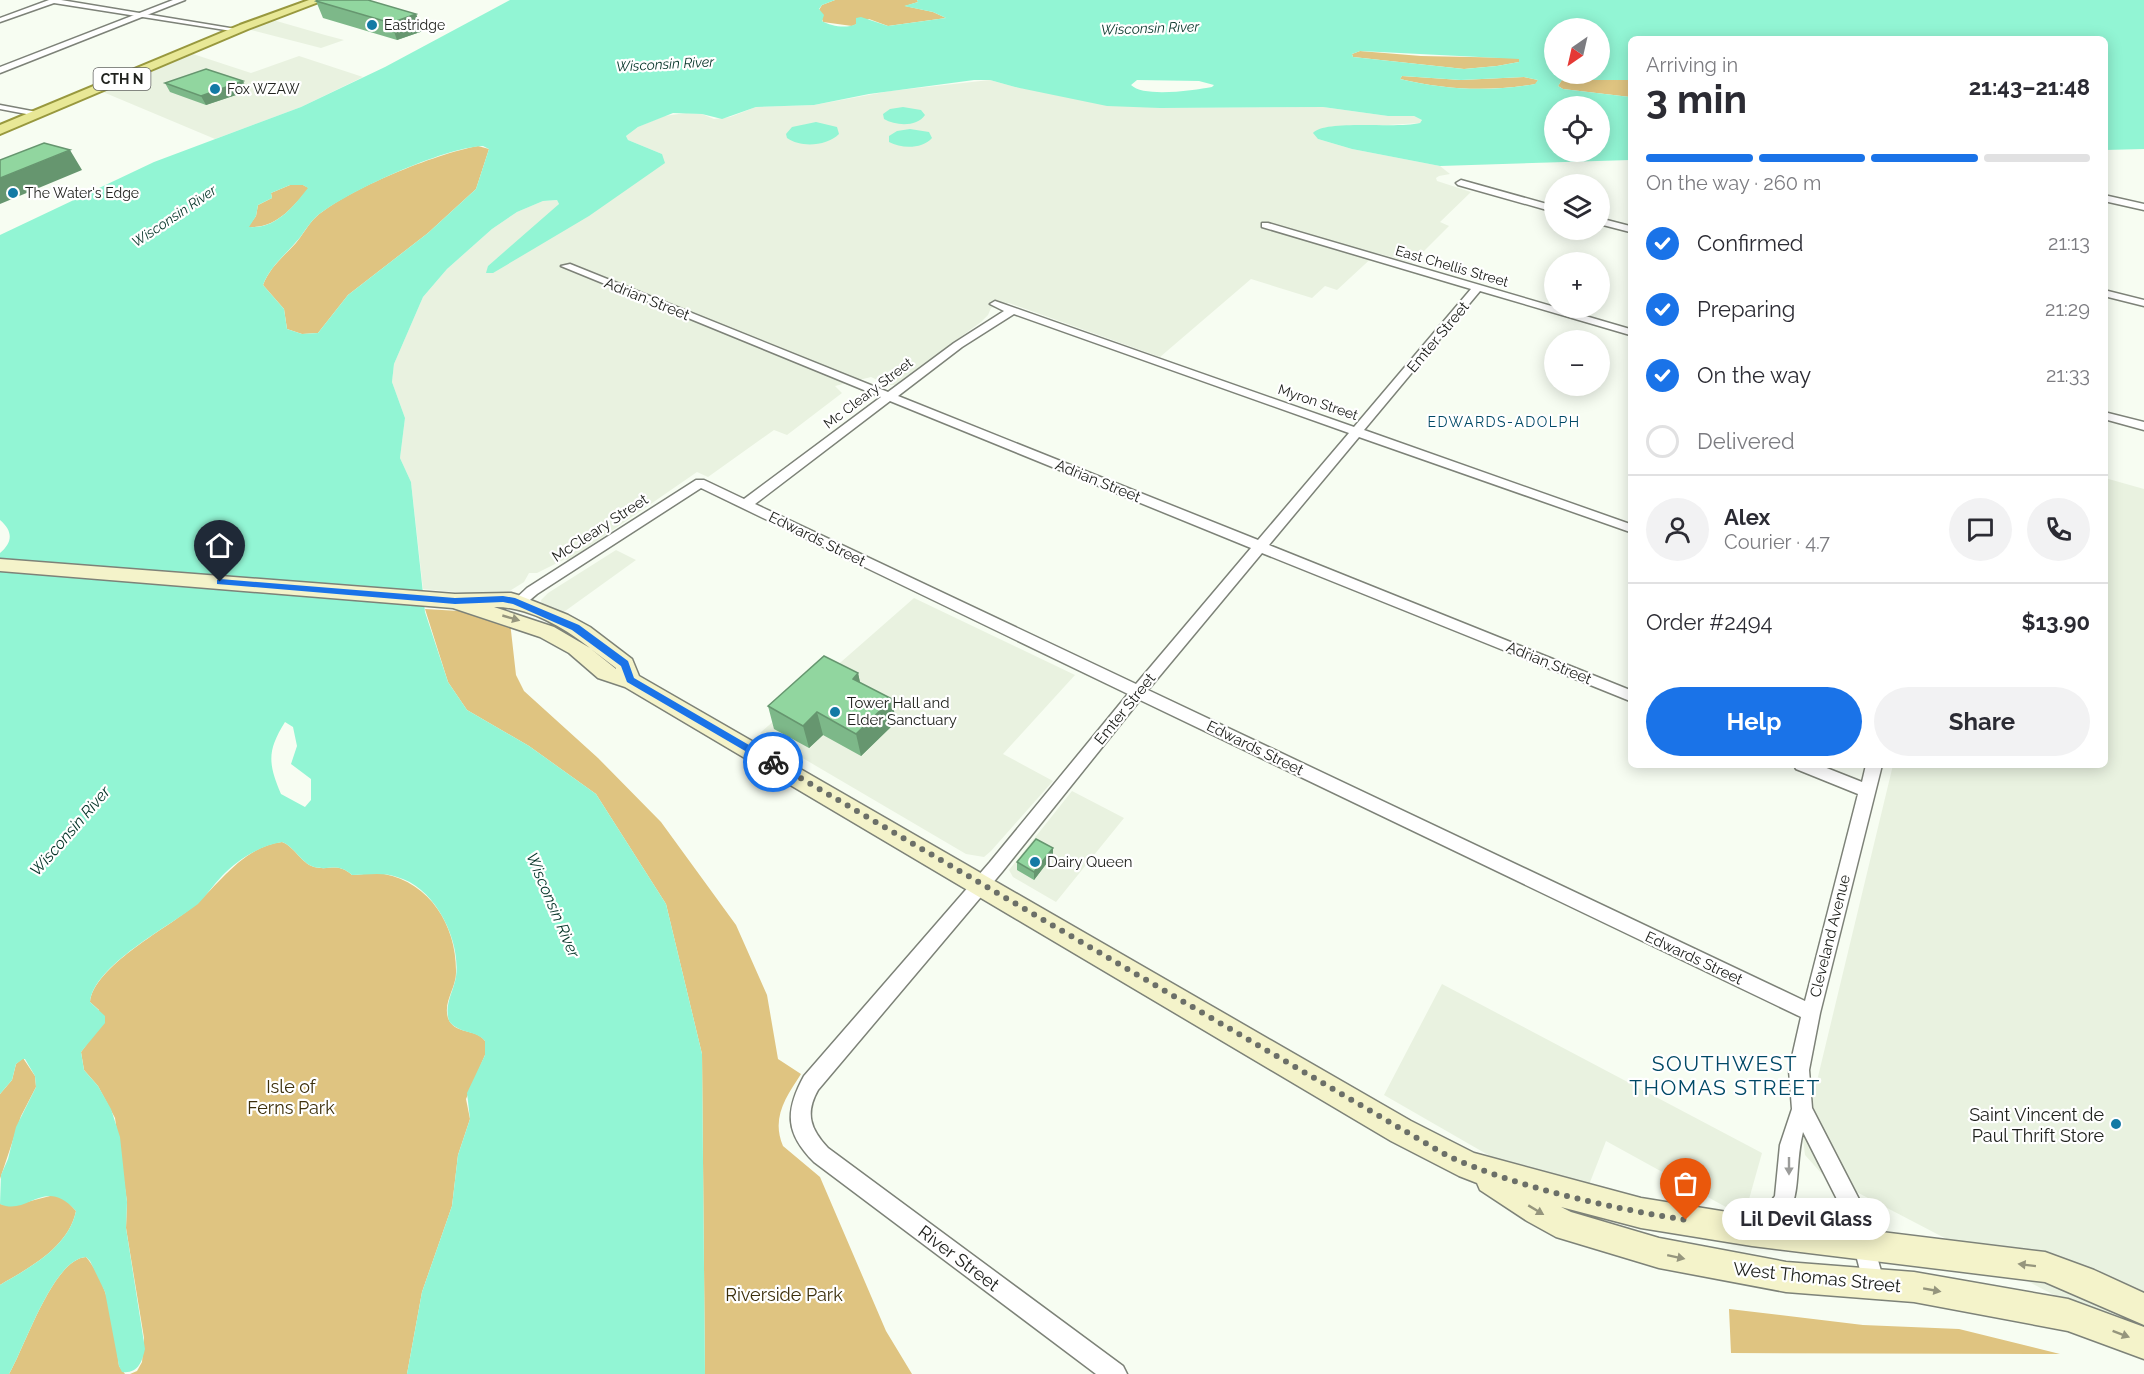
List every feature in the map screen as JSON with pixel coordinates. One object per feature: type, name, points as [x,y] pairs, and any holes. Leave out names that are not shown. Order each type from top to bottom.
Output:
[{"type":"main road","name":"CTH N","points":[[241,29],[256,19],[303,0]]},
{"type":"main road","name":"CTH N","points":[[0,130],[241,29],[319,0]]},
{"type":"main road","points":[[0,565],[455,601],[503,599],[566,622],[583,632],[625,664],[630,680]]},
{"type":"main road","points":[[455,601],[537,626],[577,648],[604,674],[630,680],[1401,1131],[1469,1166],[1535,1186],[1641,1213],[1752,1231],[2045,1268],[2083,1281],[2144,1309]]},
{"type":"main road","name":"West Thomas Street","points":[[1469,1166],[1551,1218],[1599,1238],[1738,1269],[1809,1280],[1914,1287],[2068,1315],[2144,1344]]},
{"type":"street","points":[[0,20],[55,0],[241,29]]},
{"type":"street","points":[[0,70],[181,0]]},
{"type":"street","points":[[0,107],[37,114]]},
{"type":"street","points":[[1461,183],[1544,206]]},
{"type":"street","points":[[2108,199],[2144,207]]},
{"type":"street","points":[[1610,224],[1628,228]]},
{"type":"street","name":"East Chellis Street","points":[[1266,225],[1628,331]]},
{"type":"street","name":"Adrian Street","points":[[566,266],[1628,695]]},
{"type":"street","name":"Emter Street","points":[[805,1140],[800,1122],[799,1105],[811,1083],[981,884],[1138,692],[1478,287]]},
{"type":"street","points":[[2108,294],[2144,303]]},
{"type":"street","name":"Myron Street","points":[[995,304],[1628,527]]},
{"type":"street","name":"Mc Cleary Street","points":[[745,505],[958,345],[1013,310]]},
{"type":"street","points":[[2108,416],[2144,426]]},
{"type":"street","name":"Edwards Street","points":[[700,483],[1811,1013]]},
{"type":"street","name":"McCleary Street","points":[[519,603],[532,591],[700,483]]},
{"type":"street","points":[[1810,768],[1867,791]]},
{"type":"street","name":"Cleveland Avenue","points":[[1873,768],[1842,881],[1799,1071],[1802,1110],[1856,1215],[1874,1285]]},
{"type":"street","name":"Cleveland Avenue","points":[[1752,1231],[1779,1211],[1787,1190],[1789,1150],[1795,1121],[1802,1110]]},
{"type":"street","name":"River Street","points":[[805,1140],[821,1155],[1115,1374]]},
{"type":"shaded area","points":[[273,20],[344,40],[321,48],[251,30]]},
{"type":"shaded area","points":[[193,54],[251,73],[299,56],[363,77],[301,107],[215,139],[103,92]]},
{"type":"shaded area","points":[[990,80],[1015,87],[1160,108],[1323,107],[1388,116],[1414,116],[1422,120],[1420,123],[1372,126],[1318,139],[1352,149],[1440,166],[1450,174],[1439,176],[1436,178],[1437,181],[1471,192],[1440,222],[1449,226],[1412,263],[1377,253],[1337,290],[1325,286],[1312,298],[1251,279],[1160,357],[1009,303],[991,308],[981,322],[895,385],[888,385],[871,377],[835,386],[842,393],[787,435],[774,430],[708,477],[697,472],[568,561],[565,559],[537,573],[529,573],[524,582],[508,592],[478,594],[423,589],[411,482],[400,458],[405,418],[392,382],[394,364],[423,297],[447,269],[492,229],[517,212],[543,201],[557,200],[559,204],[488,266],[662,154],[628,140],[626,136],[638,127],[664,116],[686,113],[702,114],[714,119],[730,117],[756,107],[814,105],[890,91]]},
{"type":"shaded area","points":[[2108,479],[2144,489],[2144,1342],[1822,1174],[1805,1155],[1803,1139],[1892,768],[2108,768]]},
{"type":"shaded area","points":[[616,550],[636,560],[561,614],[542,605],[541,600],[548,593]]},
{"type":"shaded area","points":[[914,598],[1075,675],[1003,754],[1053,781],[984,857],[966,854],[760,733]]},
{"type":"shaded area","points":[[1072,791],[1124,818],[1056,902],[1013,877],[1009,870]]},
{"type":"shaded area","points":[[1442,984],[1762,1153],[1744,1217],[1606,1141],[1580,1208],[1384,1095]]},
{"type":"green space","points":[[835,0],[917,0],[918,2],[905,6],[933,12],[946,18],[888,26],[869,19],[852,26],[823,22],[819,10],[822,5]]},
{"type":"green space","points":[[1360,51],[1421,56],[1519,58],[1519,62],[1464,69],[1353,57],[1352,54]]},
{"type":"green space","points":[[1402,76],[1461,80],[1524,77],[1538,80],[1536,84],[1519,87],[1468,89],[1417,83],[1400,79]]},
{"type":"green space","points":[[1610,80],[1628,80],[1628,97],[1563,89],[1558,86],[1559,84],[1610,84]]},
{"type":"green space","points":[[478,146],[489,149],[476,189],[428,233],[348,295],[318,333],[302,334],[287,329],[284,309],[263,285],[273,267],[316,217],[330,206],[370,184],[416,165]]},
{"type":"green space","points":[[290,185],[303,185],[309,188],[290,209],[275,221],[258,227],[248,227],[256,216],[258,205],[272,198],[271,193]]},
{"type":"green space","name":"Riverside Park","points":[[425,609],[459,611],[510,622],[516,675],[524,691],[598,758],[661,822],[736,925],[767,995],[778,1059],[801,1074],[779,1117],[783,1146],[820,1177],[886,1331],[912,1374],[705,1374],[702,1054],[666,904],[596,794],[529,746],[467,710],[448,682]]},
{"type":"green space","name":"Isle of Ferns Park","points":[[282,842],[314,867],[338,868],[352,875],[384,874],[401,879],[428,897],[446,924],[455,956],[456,973],[447,1006],[448,1018],[455,1027],[476,1034],[485,1041],[485,1055],[466,1099],[470,1119],[458,1155],[452,1206],[422,1292],[407,1374],[130,1374],[137,1371],[142,1362],[144,1338],[126,1228],[127,1202],[115,1118],[98,1086],[84,1070],[81,1052],[87,1044],[99,1010],[90,1002],[94,989],[104,976],[132,950],[190,909],[243,859],[268,845]]},
{"type":"green space","points":[[23,1058],[35,1076],[36,1087],[21,1116],[0,1179],[0,1094],[12,1080],[16,1064]]},
{"type":"green space","points":[[54,1195],[65,1199],[76,1211],[65,1236],[46,1255],[0,1285],[0,1204],[11,1206]]},
{"type":"green space","points":[[86,1257],[101,1281],[106,1295],[119,1366],[125,1374],[9,1374],[51,1288],[62,1272],[74,1261]]},
{"type":"green space","points":[[1729,1309],[1863,1325],[1959,1329],[2060,1354],[1731,1353]]},
{"type":"water","name":"Wisconsin River","points":[[510,0],[835,0],[822,5],[819,9],[824,15],[822,21],[843,27],[856,24],[856,18],[861,17],[888,26],[946,18],[933,12],[904,6],[918,2],[917,0],[2144,0],[2144,149],[2108,150],[2108,36],[1628,36],[1628,80],[1610,80],[1610,18],[1544,18],[1544,84],[1559,84],[1558,86],[1563,89],[1628,97],[1628,160],[1610,161],[1610,96],[1544,96],[1544,162],[1567,162],[1440,166],[1352,149],[1318,139],[1313,133],[1332,126],[1420,123],[1422,120],[1414,116],[1388,116],[1323,107],[1107,106],[990,80],[974,80],[869,94],[814,105],[756,107],[722,119],[702,114],[673,113],[638,127],[626,136],[628,140],[662,154],[665,163],[589,216],[493,273],[486,273],[488,266],[559,204],[557,200],[543,201],[517,212],[492,229],[447,269],[423,297],[394,364],[392,382],[405,418],[400,458],[411,482],[425,612],[448,682],[467,710],[529,746],[596,794],[666,904],[702,1054],[705,1374],[407,1374],[422,1292],[452,1206],[458,1155],[470,1119],[467,1093],[485,1055],[485,1041],[449,1021],[448,1004],[456,977],[454,947],[443,917],[423,892],[411,883],[391,875],[352,875],[338,868],[314,867],[282,842],[266,846],[235,864],[198,904],[135,947],[105,974],[95,988],[90,1002],[105,1016],[105,1023],[81,1052],[84,1070],[98,1086],[111,1109],[120,1137],[127,1202],[126,1228],[145,1349],[141,1363],[132,1371],[122,1372],[105,1292],[86,1257],[74,1261],[62,1272],[41,1306],[9,1374],[0,1374],[0,1285],[35,1263],[56,1246],[72,1224],[76,1211],[65,1201],[45,1196],[19,1206],[10,1207],[0,1204],[1,1175],[8,1159],[16,1127],[36,1087],[35,1076],[23,1059],[16,1064],[12,1080],[0,1094],[0,553],[7,545],[10,536],[0,520],[0,235],[154,162],[301,107],[385,67]],"holes":[[[1360,51],[1519,59],[1519,62],[1464,69],[1353,57],[1352,54]],[[1402,76],[1461,80],[1524,77],[1538,80],[1535,84],[1518,87],[1484,89],[1451,88],[1417,83],[1400,79]],[[1137,80],[1199,81],[1214,85],[1158,92],[1138,89],[1131,85]],[[483,146],[489,149],[476,189],[428,233],[348,295],[318,333],[302,334],[287,329],[284,309],[263,285],[273,267],[316,217],[349,196],[396,172],[445,154]],[[290,185],[303,185],[308,188],[276,221],[259,227],[249,227],[256,216],[258,205],[272,198],[271,193]],[[285,722],[293,727],[297,746],[291,764],[311,779],[311,800],[305,807],[281,794],[274,774],[272,749]]]},
{"type":"water","points":[[903,107],[921,110],[925,115],[917,122],[906,124],[884,119],[883,114],[890,109]]},
{"type":"water","points":[[816,122],[837,127],[839,134],[828,141],[814,144],[799,143],[787,138],[786,134],[792,127]]},
{"type":"water","points":[[910,129],[929,132],[932,138],[928,142],[912,147],[889,142],[889,136],[897,131]]},
{"type":"building","points":[[368,0],[416,14],[391,23],[316,1]]},
{"type":"building","points":[[206,69],[243,81],[201,96],[165,83]]},
{"type":"building","points":[[44,143],[70,150],[0,178],[0,160]]},
{"type":"building","points":[[824,656],[858,673],[853,679],[892,699],[856,734],[817,712],[803,726],[768,706]]},
{"type":"building","points":[[1036,839],[1053,848],[1034,872],[1017,862]]},
{"type":"way so far","points":[[773,762],[1401,1131],[1446,1155],[1469,1166],[1535,1186],[1641,1213],[1686,1220]]},
{"type":"place","name":"Eastridge","points":[[372,25]]},
{"type":"place","name":"Fox WZAW","points":[[215,89]]},
{"type":"place","name":"The Water's Edge","points":[[13,193]]},
{"type":"place","name":"Tower Hall and Elder Sanctuary","points":[[835,712]]},
{"type":"place","name":"Dairy Queen","points":[[1035,862]]},
{"type":"place","name":"Saint Vincent de Paul Thrift Store","points":[[2116,1124]]},
{"type":"place","name":"Lil Devil Glass","points":[[1686,1220]]},
{"type":"district","name":"EDWARDS-ADOLPH","points":[[1504,422]]},
{"type":"district","name":"SOUTHWEST THOMAS STREET","points":[[1725,1075]]},
{"type":"route","points":[[220,582],[455,601],[503,599],[515,601],[576,627],[625,664],[629,670],[630,680],[773,762]]}]
